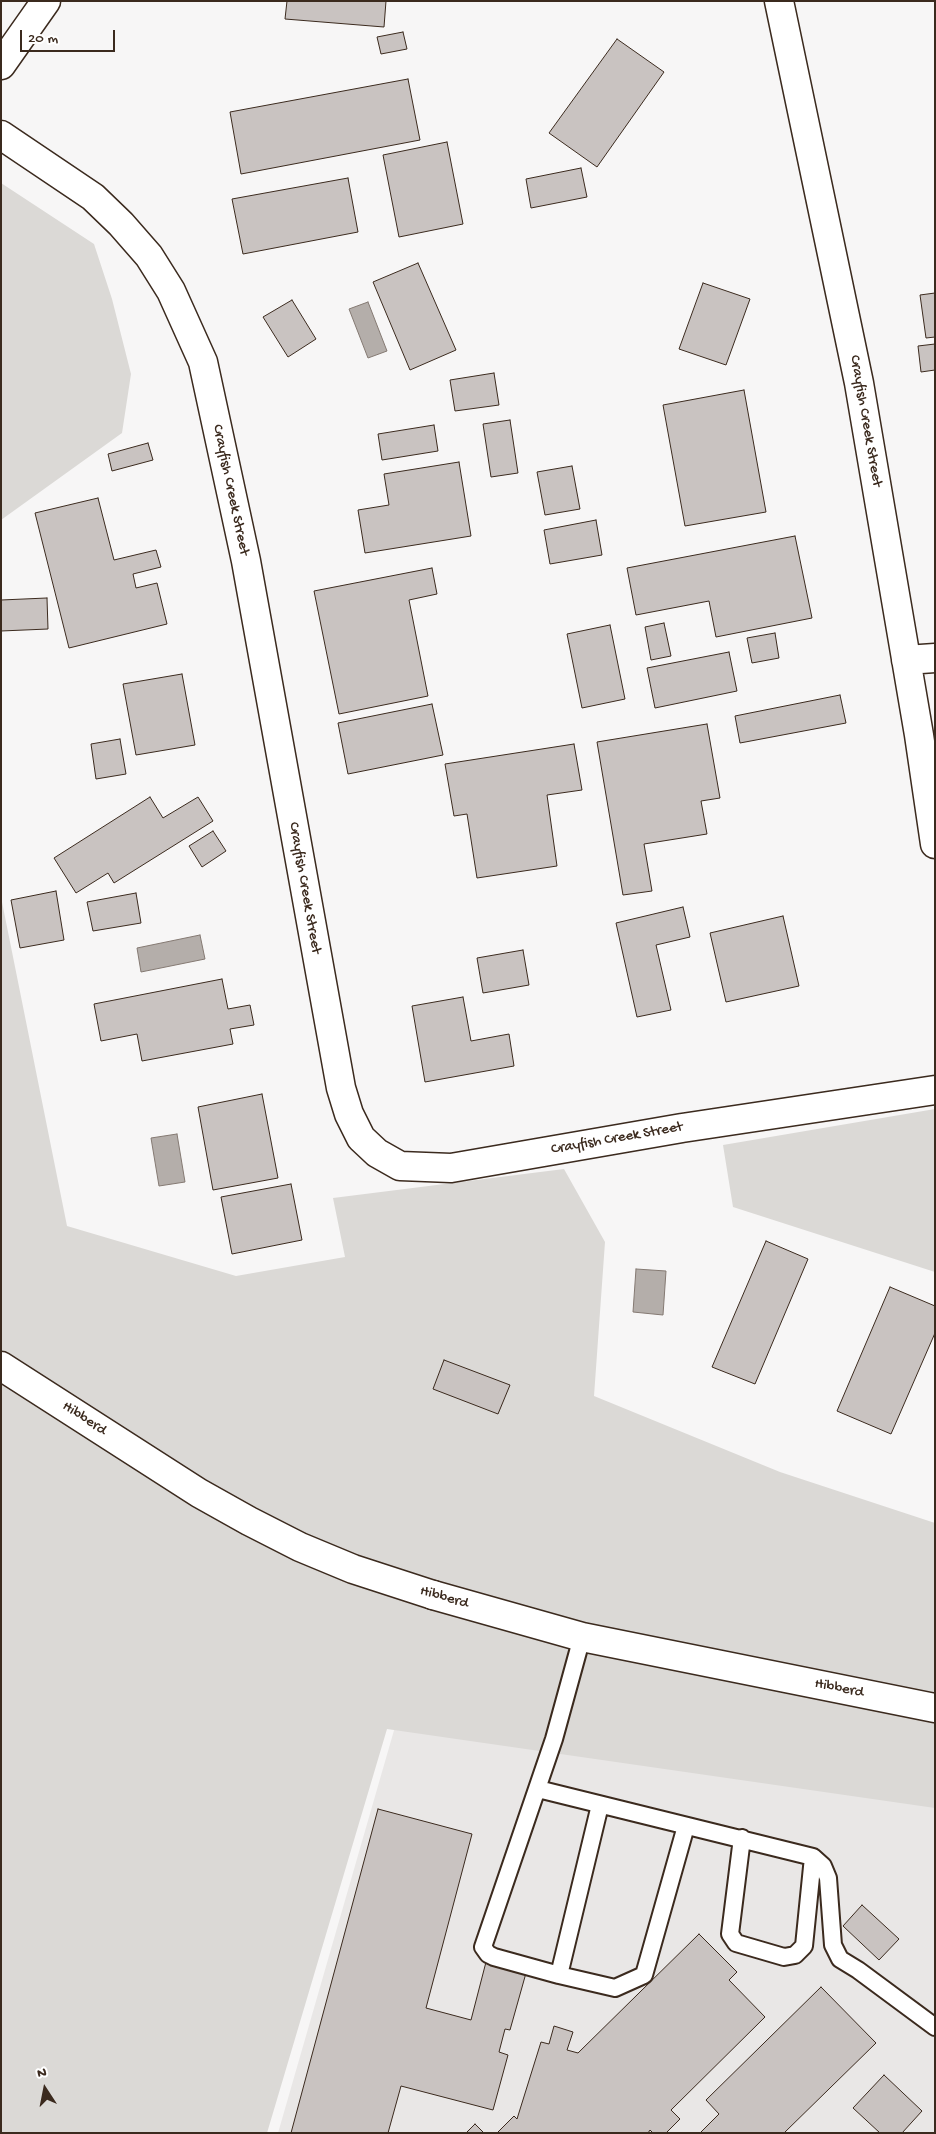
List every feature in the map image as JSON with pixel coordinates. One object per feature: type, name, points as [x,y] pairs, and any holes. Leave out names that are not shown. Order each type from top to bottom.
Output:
[{"type":"street","points":[[1,65],[46,1]]},
{"type":"street","name":"Crayfish Creek Street","points":[[779,1],[859,384],[935,844]]},
{"type":"street","name":"Crayfish Creek Street","points":[[1,135],[93,197],[121,224],[148,256],[171,291],[203,362],[246,561],[331,1041],[341,1088],[349,1114],[361,1138],[377,1153],[400,1166],[451,1168],[682,1128],[935,1090]]},
{"type":"street","points":[[906,660],[935,658]]},
{"type":"street","name":"Hibberd","points":[[1,1366],[199,1493],[300,1547],[354,1568],[433,1595],[582,1637],[935,1708]]},
{"type":"lane","points":[[582,1637],[554,1739],[483,1947],[488,1954],[494,1957],[615,1988],[644,1976],[686,1826]]},
{"type":"lane","points":[[538,1789],[814,1857],[823,1866],[828,1878],[833,1945],[840,1959],[858,1970],[935,2027]]},
{"type":"lane","points":[[559,1975],[600,1805]]},
{"type":"lane","points":[[742,1838],[730,1934],[736,1943],[784,1957],[795,1955],[804,1946],[814,1857]]},
{"type":"shaded area","points":[[1,183],[94,244],[112,299],[131,374],[122,433],[1,520]]},
{"type":"shaded area","points":[[368,302],[387,351],[368,358],[349,309]]},
{"type":"shaded area","points":[[1,897],[67,1226],[236,1276],[345,1257],[333,1198],[564,1169],[605,1242],[594,1396],[780,1472],[935,1523],[935,1808],[387,1729],[267,2133],[1,2133]]},
{"type":"shaded area","points":[[200,935],[205,959],[141,972],[137,948]]},
{"type":"shaded area","points":[[935,1109],[935,1272],[733,1207],[723,1145]]},
{"type":"shaded area","points":[[177,1134],[185,1182],[159,1186],[151,1138]]},
{"type":"shaded area","points":[[636,1269],[666,1271],[663,1315],[633,1312]]},
{"type":"shaded area","points":[[433,1595],[935,1708],[935,2133],[278,2133]]},
{"type":"building","points":[[287,1],[386,1],[384,27],[285,19]]},
{"type":"building","points":[[403,32],[407,49],[381,54],[377,37]]},
{"type":"building","points":[[617,39],[664,72],[597,167],[549,133]]},
{"type":"building","points":[[408,79],[420,140],[241,174],[230,112]]},
{"type":"building","points":[[447,142],[463,224],[399,237],[383,155]]},
{"type":"building","points":[[581,168],[587,197],[531,208],[526,179]]},
{"type":"building","points":[[348,178],[358,232],[243,254],[232,199]]},
{"type":"building","points":[[418,263],[456,350],[410,370],[373,282]]},
{"type":"building","points":[[703,283],[750,299],[726,365],[679,349]]},
{"type":"building","points":[[935,293],[935,337],[926,338],[920,295]]},
{"type":"building","points":[[292,300],[316,339],[288,357],[263,317]]},
{"type":"building","points":[[935,344],[935,370],[921,372],[918,346]]},
{"type":"building","points":[[494,373],[499,405],[455,411],[450,380]]},
{"type":"building","points":[[744,390],[766,512],[685,526],[663,405]]},
{"type":"building","points":[[510,420],[518,473],[491,477],[483,424]]},
{"type":"building","points":[[434,425],[438,451],[382,460],[378,434]]},
{"type":"building","points":[[148,443],[153,460],[112,471],[108,454]]},
{"type":"building","points":[[459,462],[471,536],[365,553],[358,510],[389,505],[384,474]]},
{"type":"building","points":[[572,466],[580,509],[545,515],[537,472]]},
{"type":"building","points":[[98,498],[114,560],[156,550],[161,567],[133,574],[136,588],[157,583],[167,624],[69,648],[35,513]]},
{"type":"building","points":[[596,520],[602,555],[550,564],[544,530]]},
{"type":"building","points":[[795,536],[812,618],[716,637],[709,601],[636,615],[627,568]]},
{"type":"building","points":[[432,568],[437,594],[409,600],[428,696],[339,714],[314,591]]},
{"type":"building","points":[[47,598],[48,629],[1,631],[1,600]]},
{"type":"building","points":[[664,623],[671,656],[651,660],[645,627]]},
{"type":"building","points":[[610,625],[625,699],[582,708],[567,634]]},
{"type":"building","points":[[775,633],[779,658],[752,663],[747,638]]},
{"type":"building","points":[[729,652],[737,691],[655,708],[647,668]]},
{"type":"building","points":[[182,674],[195,745],[136,755],[123,684]]},
{"type":"building","points":[[840,695],[846,723],[740,743],[735,716]]},
{"type":"building","points":[[432,704],[443,755],[348,774],[338,723]]},
{"type":"building","points":[[707,724],[720,798],[701,801],[707,834],[644,844],[652,891],[623,895],[597,742]]},
{"type":"building","points":[[120,739],[126,774],[96,779],[91,744]]},
{"type":"building","points":[[574,744],[582,790],[547,795],[557,866],[477,878],[467,814],[454,816],[445,764]]},
{"type":"building","points":[[150,797],[163,818],[198,797],[213,821],[114,883],[108,873],[76,893],[54,858]]},
{"type":"building","points":[[213,831],[226,851],[202,867],[189,846]]},
{"type":"building","points":[[56,891],[64,940],[20,948],[11,900]]},
{"type":"building","points":[[136,893],[141,923],[93,931],[87,902]]},
{"type":"building","points":[[683,907],[690,937],[656,945],[671,1010],[637,1017],[616,923]]},
{"type":"building","points":[[783,916],[799,986],[726,1002],[710,933]]},
{"type":"building","points":[[523,950],[529,985],[483,993],[477,958]]},
{"type":"building","points":[[222,979],[228,1009],[250,1005],[254,1025],[230,1029],[233,1044],[142,1061],[137,1034],[101,1041],[94,1004]]},
{"type":"building","points":[[463,997],[471,1041],[509,1034],[514,1066],[425,1082],[412,1006]]},
{"type":"building","points":[[262,1094],[278,1178],[213,1190],[198,1107]]},
{"type":"building","points":[[291,1184],[302,1240],[232,1254],[221,1197]]},
{"type":"building","points":[[766,1241],[808,1259],[755,1384],[712,1367]]},
{"type":"building","points":[[890,1287],[935,1306],[935,1333],[891,1434],[837,1411]]},
{"type":"building","points":[[444,1360],[510,1385],[498,1414],[433,1389]]},
{"type":"building","points":[[378,1809],[472,1834],[426,2008],[471,2020],[486,1962],[526,1973],[510,2030],[505,2029],[499,2052],[508,2055],[493,2110],[401,2086],[388,2133],[291,2133]]},
{"type":"building","points":[[862,1905],[899,1939],[879,1960],[843,1926]]},
{"type":"building","points":[[699,1934],[737,1972],[729,1980],[765,2017],[671,2110],[680,2119],[666,2133],[653,2133],[650,2130],[648,2133],[497,2133],[514,2116],[517,2119],[541,2042],[549,2044],[554,2026],[573,2032],[567,2050],[578,2053]]},
{"type":"building","points":[[821,1987],[876,2043],[784,2133],[700,2133],[719,2114],[706,2100]]},
{"type":"building","points":[[884,2075],[922,2111],[902,2133],[880,2133],[853,2108]]},
{"type":"building","points":[[475,2124],[484,2133],[466,2133]]}]
